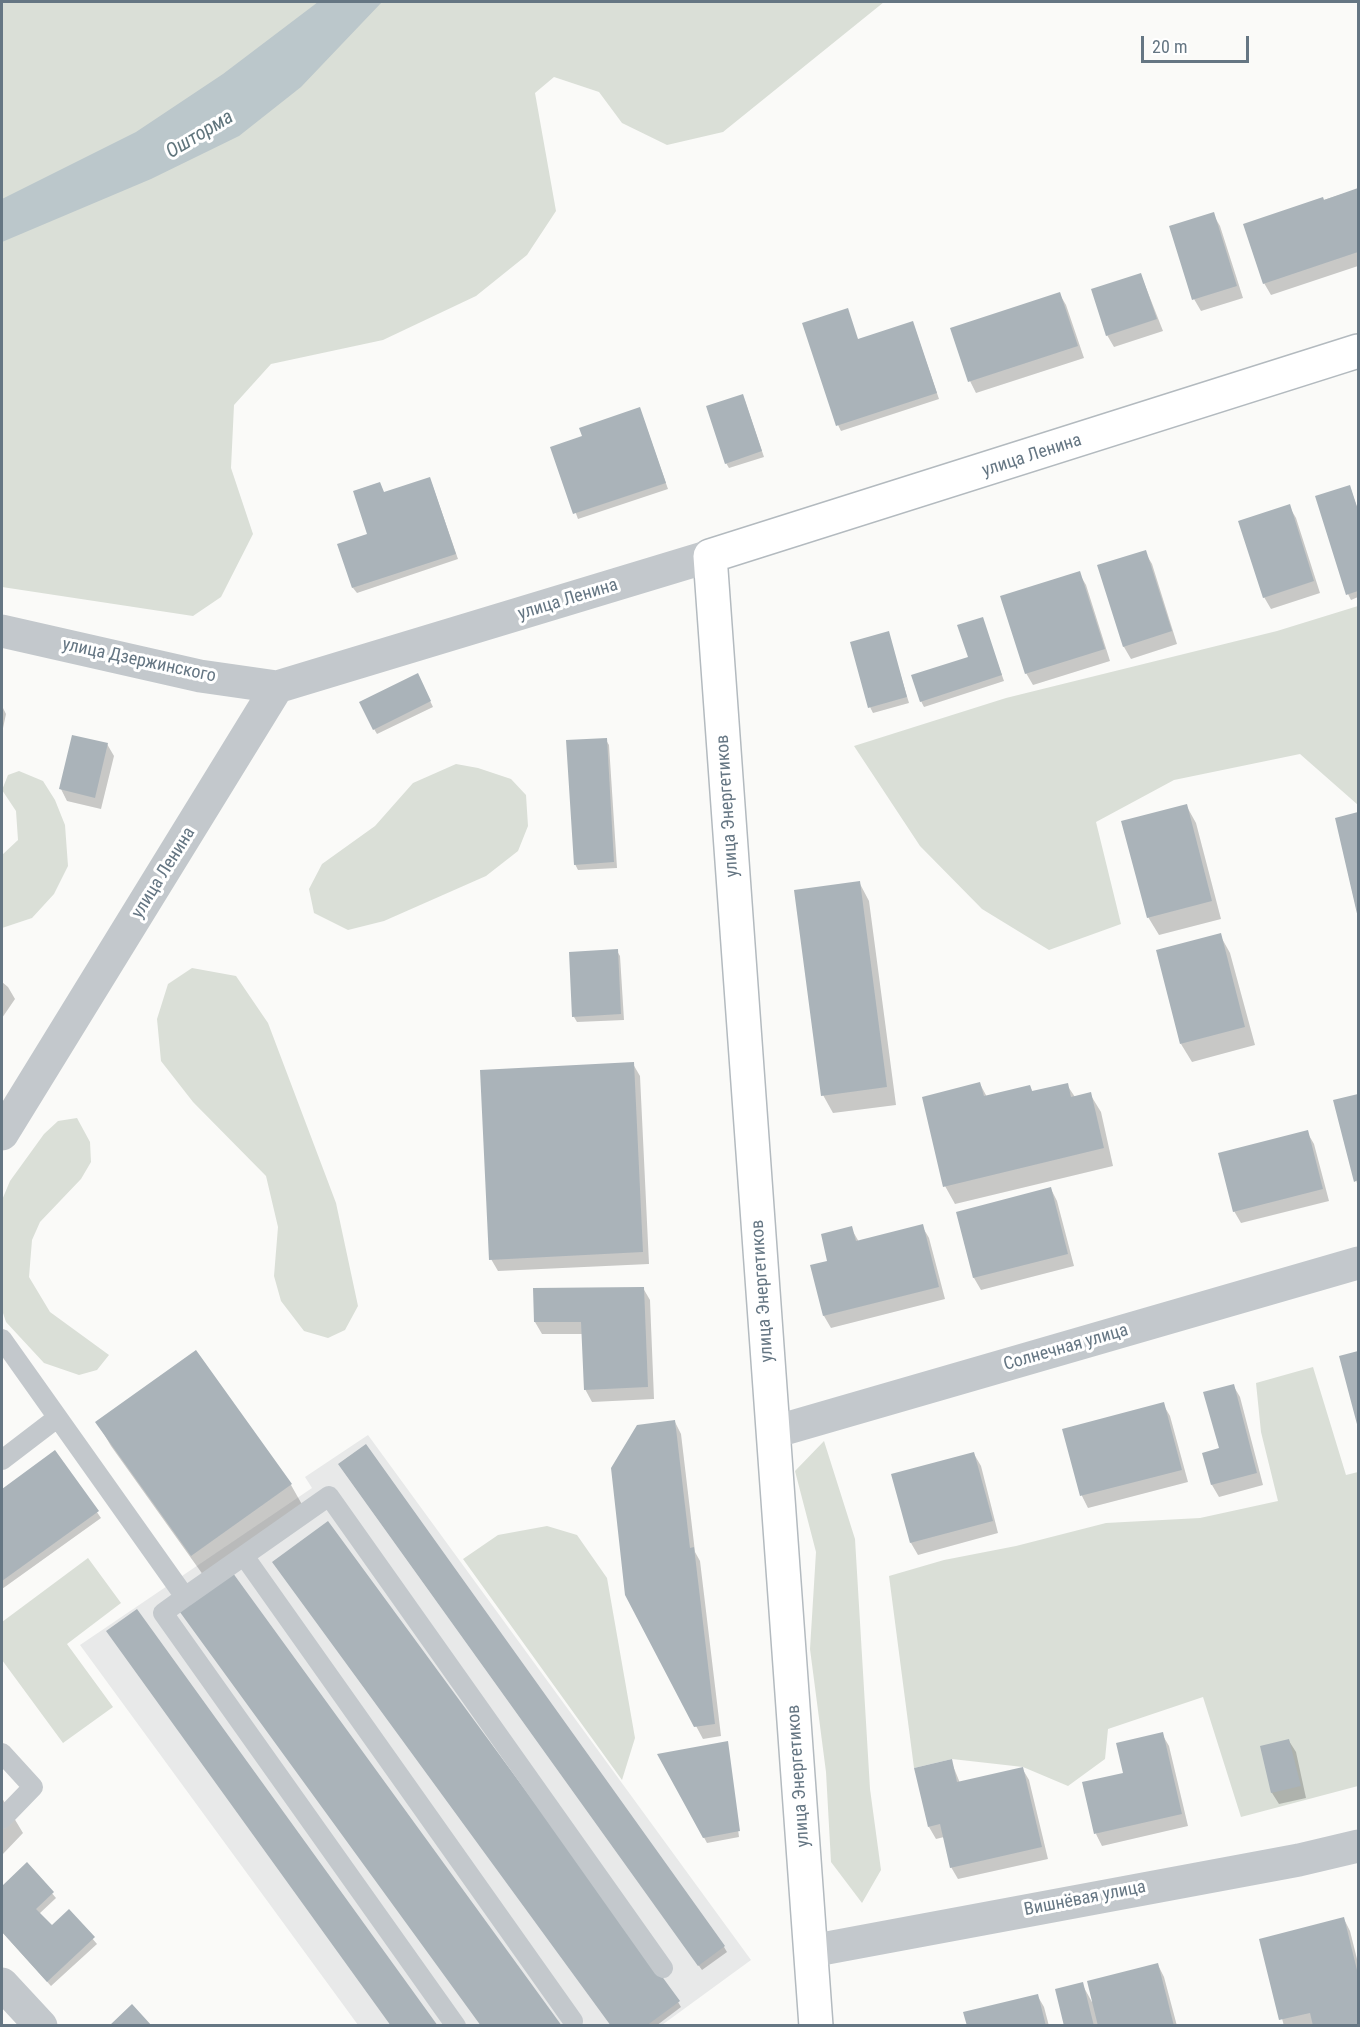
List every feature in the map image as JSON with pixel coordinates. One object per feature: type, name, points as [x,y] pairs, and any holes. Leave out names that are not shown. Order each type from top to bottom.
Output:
[{"type":"street","name":"улица Ленина","points":[[2,1134],[277,687],[710,556],[1359,351]]},
{"type":"street","name":"улица Энергетиков","points":[[710,556],[816,2025]]},
{"type":"street","name":"улица Дзержинского","points":[[2,632],[200,676],[277,687]]},
{"type":"street","name":"Солнечная улица","points":[[774,1432],[1359,1263]]},
{"type":"street","name":"Вишнёвая улица","points":[[811,1950],[1287,1862],[1359,1845]]},
{"type":"street","points":[[2,1984],[40,2025]]},
{"type":"lane","points":[[2,1339],[185,1597]]},
{"type":"lane","points":[[2,1460],[57,1418]]},
{"type":"lane","points":[[456,2025],[163,1613],[329,1496],[663,1968]]},
{"type":"lane","points":[[244,1556],[573,2021]]},
{"type":"lane","points":[[2,1754],[33,1787],[2,1819]]},
{"type":"shaded area","points":[[2,2],[884,2],[723,132],[667,145],[622,123],[599,92],[554,77],[535,93],[556,211],[527,255],[476,296],[383,340],[271,364],[234,405],[231,468],[253,534],[221,597],[193,616],[2,587]]},
{"type":"shaded area","points":[[1358,606],[1358,805],[1300,754],[1174,780],[1096,822],[1121,924],[1049,950],[982,909],[920,846],[854,746],[1006,698],[1277,631]]},
{"type":"shaded area","points":[[456,764],[478,768],[511,779],[526,795],[528,826],[518,851],[486,876],[384,921],[348,930],[314,913],[309,889],[322,864],[375,826],[413,783]]},
{"type":"shaded area","points":[[19,771],[43,781],[55,800],[65,825],[68,866],[54,894],[32,918],[2,928],[2,855],[18,840],[16,811],[2,790],[8,775]]},
{"type":"shaded area","points":[[192,968],[236,976],[268,1023],[336,1203],[358,1306],[345,1330],[328,1338],[304,1331],[281,1301],[274,1276],[278,1227],[266,1176],[193,1102],[161,1061],[157,1019],[168,984]]},
{"type":"shaded area","points":[[77,1118],[90,1142],[91,1162],[81,1179],[40,1222],[32,1240],[29,1277],[50,1312],[109,1355],[97,1370],[79,1375],[44,1363],[6,1322],[2,1310],[2,1200],[10,1181],[44,1134],[58,1121]]},
{"type":"shaded area","points":[[1313,1367],[1346,1475],[1358,1472],[1358,1786],[1241,1817],[1203,1697],[1108,1729],[1105,1759],[1068,1786],[1023,1767],[952,1759],[914,1768],[889,1576],[944,1560],[1016,1546],[1106,1523],[1200,1518],[1278,1501],[1261,1432],[1256,1383]]},
{"type":"shaded area","points":[[368,1435],[751,1960],[662,2025],[358,2025],[80,1645],[312,1488],[305,1477]]},
{"type":"shaded area","points":[[824,1441],[855,1539],[870,1789],[881,1870],[862,1903],[831,1862],[826,1772],[810,1649],[816,1552],[795,1471]]},
{"type":"shaded area","points":[[547,1526],[577,1535],[607,1578],[635,1738],[622,1780],[463,1559],[498,1535]]},
{"type":"shaded area","points":[[88,1558],[121,1603],[67,1644],[113,1707],[63,1743],[2,1660],[2,1622]]},
{"type":"water","name":"Ошторма","points":[[318,2],[382,2],[301,87],[239,136],[151,179],[2,242],[2,199],[136,132],[223,74]]},
{"type":"building","points":[[1358,188],[1358,252],[1263,284],[1243,224],[1323,197],[1324,200]]},
{"type":"building","points":[[1214,212],[1237,286],[1192,300],[1169,226]]},
{"type":"building","points":[[1141,273],[1157,319],[1106,336],[1091,289]]},
{"type":"building","points":[[1060,292],[1078,346],[968,382],[950,328]]},
{"type":"building","points":[[848,308],[858,339],[913,321],[937,393],[836,426],[802,323]]},
{"type":"building","points":[[743,394],[762,451],[725,464],[706,406]]},
{"type":"building","points":[[640,407],[666,483],[573,514],[550,447],[582,436],[579,428]]},
{"type":"building","points":[[430,477],[456,554],[352,588],[337,544],[367,534],[353,491],[380,482],[384,492]]},
{"type":"building","points":[[1350,485],[1358,510],[1358,591],[1346,595],[1315,496]]},
{"type":"building","points":[[1290,504],[1314,581],[1263,598],[1238,521]]},
{"type":"building","points":[[1146,550],[1172,631],[1123,647],[1097,565]]},
{"type":"building","points":[[1080,571],[1105,649],[1025,674],[1000,596]]},
{"type":"building","points":[[983,617],[1002,675],[920,702],[911,675],[968,657],[957,625]]},
{"type":"building","points":[[889,631],[907,697],[868,708],[850,642]]},
{"type":"building","points":[[418,673],[431,701],[373,730],[359,702]]},
{"type":"building","points":[[72,735],[108,743],[95,798],[59,789]]},
{"type":"building","points":[[607,738],[614,862],[574,865],[566,740]]},
{"type":"building","points":[[1187,804],[1212,901],[1147,918],[1121,821]]},
{"type":"building","points":[[1358,812],[1358,918],[1335,818]]},
{"type":"building","points":[[860,881],[887,1087],[821,1096],[794,890]]},
{"type":"building","points":[[1221,933],[1245,1027],[1180,1044],[1156,950]]},
{"type":"building","points":[[618,949],[621,1014],[572,1017],[569,952]]},
{"type":"building","points":[[634,1062],[643,1252],[489,1260],[480,1070]]},
{"type":"building","points":[[980,1082],[984,1096],[1030,1085],[1032,1091],[1068,1083],[1071,1097],[1091,1092],[1104,1148],[943,1187],[922,1097]]},
{"type":"building","points":[[1358,1094],[1358,1180],[1354,1182],[1333,1100]]},
{"type":"building","points":[[1308,1130],[1323,1189],[1233,1212],[1218,1153]]},
{"type":"building","points":[[1051,1187],[1068,1254],[973,1278],[956,1212]]},
{"type":"building","points":[[923,1224],[939,1287],[823,1316],[810,1265],[827,1261],[821,1234],[852,1226],[856,1241]]},
{"type":"building","points":[[644,1287],[648,1387],[584,1390],[581,1322],[534,1322],[533,1288]]},
{"type":"building","points":[[196,1350],[292,1484],[191,1556],[95,1422]]},
{"type":"building","points":[[1358,1351],[1358,1428],[1339,1356]]},
{"type":"building","points":[[1234,1384],[1257,1473],[1211,1485],[1202,1453],[1219,1448],[1203,1392]]},
{"type":"building","points":[[1164,1402],[1182,1470],[1080,1496],[1062,1429]]},
{"type":"building","points":[[675,1420],[690,1548],[694,1547],[715,1724],[694,1727],[625,1595],[611,1468],[637,1425]]},
{"type":"building","points":[[366,1444],[725,1946],[698,1966],[338,1464]]},
{"type":"building","points":[[55,1450],[99,1511],[2,1581],[2,1489]]},
{"type":"building","points":[[974,1452],[993,1521],[910,1543],[891,1474]]},
{"type":"building","points":[[328,1521],[680,2001],[646,2026],[611,2026],[272,1562]]},
{"type":"building","points":[[230,1569],[562,2026],[481,2026],[177,1608]]},
{"type":"building","points":[[137,1609],[438,2026],[391,2026],[106,1631]]},
{"type":"building","points":[[1163,1732],[1182,1814],[1094,1834],[1082,1782],[1123,1773],[1116,1743]]},
{"type":"building","points":[[1289,1739],[1301,1786],[1271,1793],[1260,1746]]},
{"type":"building","points":[[728,1741],[740,1831],[703,1838],[657,1754]]},
{"type":"building","points":[[952,1759],[957,1782],[1023,1767],[1042,1847],[950,1868],[940,1824],[928,1827],[914,1768]]},
{"type":"building","points":[[27,1862],[54,1892],[36,1909],[52,1925],[69,1909],[95,1937],[47,1982],[2,1932],[2,1886]]},
{"type":"building","points":[[1344,1917],[1358,1974],[1358,2026],[1313,2026],[1310,2013],[1279,2020],[1259,1939]]},
{"type":"building","points":[[1158,1963],[1174,2026],[1098,2026],[1087,1981]]},
{"type":"building","points":[[1083,1982],[1094,2026],[1064,2026],[1055,1989]]},
{"type":"building","points":[[1038,1994],[1046,2026],[967,2026],[963,2012]]},
{"type":"building","points":[[132,2004],[152,2026],[109,2026]]}]
